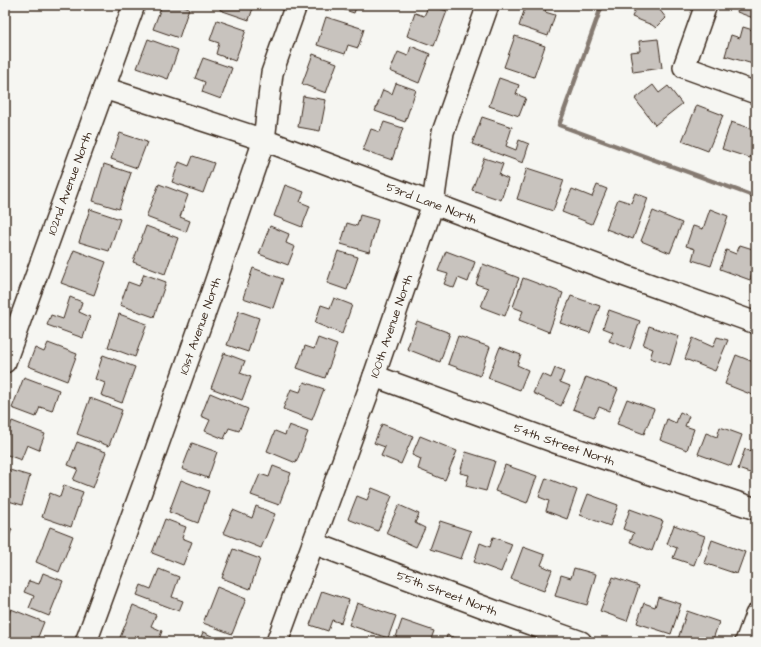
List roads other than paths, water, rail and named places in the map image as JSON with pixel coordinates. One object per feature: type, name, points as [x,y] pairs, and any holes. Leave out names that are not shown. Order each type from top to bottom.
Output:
[{"type":"street","name":"102nd Avenue North","points":[[5,362],[134,5]]},
{"type":"street","name":"101st Avenue North","points":[[86,642],[211,295],[264,140],[272,73],[296,5]]},
{"type":"street","name":"100th Avenue North","points":[[277,642],[374,376],[433,204],[443,132],[488,5]]},
{"type":"street","points":[[706,5],[684,67],[756,93]]},
{"type":"street","name":"53rd Lane North","points":[[104,88],[264,140],[623,275],[756,323]]},
{"type":"street","name":"54th Street North","points":[[374,376],[555,442],[756,509]]},
{"type":"street","name":"55th Street North","points":[[313,543],[581,642]]},
{"type":"street","points":[[746,642],[756,615]]},
{"type":"waterway","points":[[602,5],[559,125],[756,197]]}]
